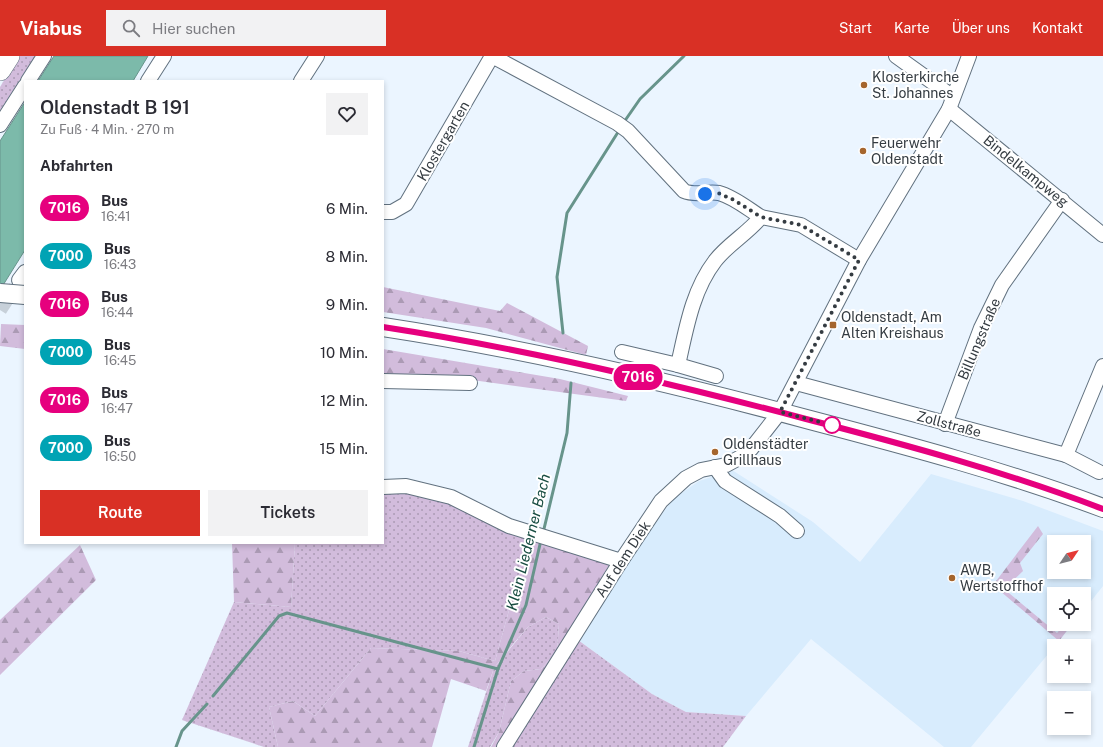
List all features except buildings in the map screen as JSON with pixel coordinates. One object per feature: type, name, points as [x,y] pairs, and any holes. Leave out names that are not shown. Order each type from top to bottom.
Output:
[{"type":"highway","points":[[0,70],[9,56]]},
{"type":"main road","points":[[0,293],[23,282]]},
{"type":"main road","points":[[384,327],[460,339],[582,364],[720,396],[961,460],[1103,508]]},
{"type":"street","points":[[29,80],[44,56]]},
{"type":"street","points":[[149,80],[164,56]]},
{"type":"street","points":[[302,80],[317,56]]},
{"type":"street","points":[[492,56],[622,127],[684,191],[691,194],[718,193],[734,200],[761,217],[801,225],[859,260]]},
{"type":"street","name":"Klostergarten","points":[[384,212],[392,212],[406,204],[492,56]]},
{"type":"street","name":"Bindelkampweg","points":[[896,56],[1103,235]]},
{"type":"street","name":"Auf dem Diek","points":[[504,747],[621,560],[661,501],[686,478],[701,470],[715,467],[739,458],[751,449],[780,412],[796,383],[811,349],[859,260],[951,103],[969,56]]},
{"type":"street","points":[[0,125],[24,88]]},
{"type":"street","name":"Billungstraße","points":[[945,424],[981,328],[1002,286],[1062,200]]},
{"type":"street","points":[[678,365],[691,311],[701,285],[714,262],[730,244],[753,226],[761,217]]},
{"type":"street","points":[[622,352],[678,365],[716,376]]},
{"type":"street","points":[[1066,455],[1103,366]]},
{"type":"street","points":[[384,381],[470,383]]},
{"type":"street","name":"Zollstraße","points":[[796,383],[945,424],[1066,455],[1099,472]]},
{"type":"street","points":[[715,467],[724,481],[769,509],[797,531]]},
{"type":"street","points":[[384,487],[406,486],[451,497],[509,526],[621,560]]},
{"type":"shaded area","points":[[54,56],[148,56],[134,80],[39,80]]},
{"type":"shaded area","points":[[24,104],[24,252],[0,290],[0,141]]},
{"type":"shaded area","points":[[732,470],[813,522],[860,562],[931,474],[1023,501],[1103,531],[1103,586],[1091,601],[1091,587],[1047,587],[1047,631],[1067,631],[1061,639],[1047,639],[1047,655],[971,747],[944,747],[811,639],[746,716],[686,712],[652,694],[578,640],[631,557],[673,499],[699,481]]},
{"type":"green space","points":[[19,56],[35,56],[0,111],[0,87]]},
{"type":"green space","points":[[384,287],[500,311],[507,303],[588,346],[586,355],[486,328],[384,312]]},
{"type":"green space","points":[[1,324],[24,325],[24,349],[0,346]]},
{"type":"green space","points":[[384,349],[560,379],[628,396],[626,401],[472,380],[384,377]]},
{"type":"green space","points":[[406,490],[451,502],[529,538],[495,661],[459,651],[371,648],[315,716],[293,701],[269,707],[278,747],[264,747],[182,720],[234,602],[291,607],[295,544],[384,544],[384,492]]},
{"type":"green space","points":[[1038,526],[1043,534],[1020,563],[1023,571],[1004,589],[1047,625],[1047,631],[993,585]]},
{"type":"green space","points":[[529,538],[611,562],[557,650],[559,624],[546,617],[528,627],[514,643],[494,668],[486,691],[451,679],[432,747],[278,747],[269,707],[293,701],[315,716],[371,648],[459,651],[495,661]]},
{"type":"green space","points":[[232,544],[295,544],[291,607],[234,602]]},
{"type":"green space","points":[[80,545],[96,580],[0,675],[0,620]]},
{"type":"green space","points":[[546,617],[559,624],[557,651],[541,669],[524,671],[511,681],[499,732],[490,747],[468,747],[494,668],[528,627]]},
{"type":"green space","points":[[1047,631],[1055,631],[1057,633],[1059,631],[1067,631],[1061,639],[1057,639]]},
{"type":"green space","points":[[578,640],[652,694],[686,712],[746,716],[723,747],[510,747]]},
{"type":"green space","points":[[556,652],[498,747],[491,747],[499,732],[511,681],[524,671],[541,669]]},
{"type":"waterway","name":"Klein Liederner Bach","points":[[624,122],[640,99],[684,56]]},
{"type":"waterway","name":"Klein Liederner Bach","points":[[563,333],[557,277],[567,213],[620,129]]},
{"type":"waterway","name":"Klein Liederner Bach","points":[[543,533],[567,433],[571,383]]},
{"type":"waterway","name":"Klein Liederner Bach","points":[[474,747],[498,669],[526,605],[541,540]]},
{"type":"waterway","points":[[213,696],[279,616],[287,613],[498,669]]},
{"type":"waterway","points":[[176,747],[182,731],[207,704]]},
{"type":"tunnel","points":[[0,310],[15,287]]},
{"type":"bus line","name":"7016","points":[[384,327],[460,339],[582,364],[720,396],[961,460],[1014,476],[1103,509]]},
{"type":"place","name":"Klosterkirche St. Johannes","points":[[864,85]]},
{"type":"place","name":"Feuerwehr Oldenstadt","points":[[863,151]]},
{"type":"place","name":"Oldenstadt, Am Alten Kreishaus","points":[[833,325]]},
{"type":"place","name":"Oldenstädter Grillhaus","points":[[715,452]]},
{"type":"place","name":"AWB, Wertstoffhof","points":[[952,578]]},
{"type":"route","points":[[705,194],[718,193],[734,200],[761,217],[801,225],[859,260],[811,349],[796,383],[780,412],[832,425]]}]
